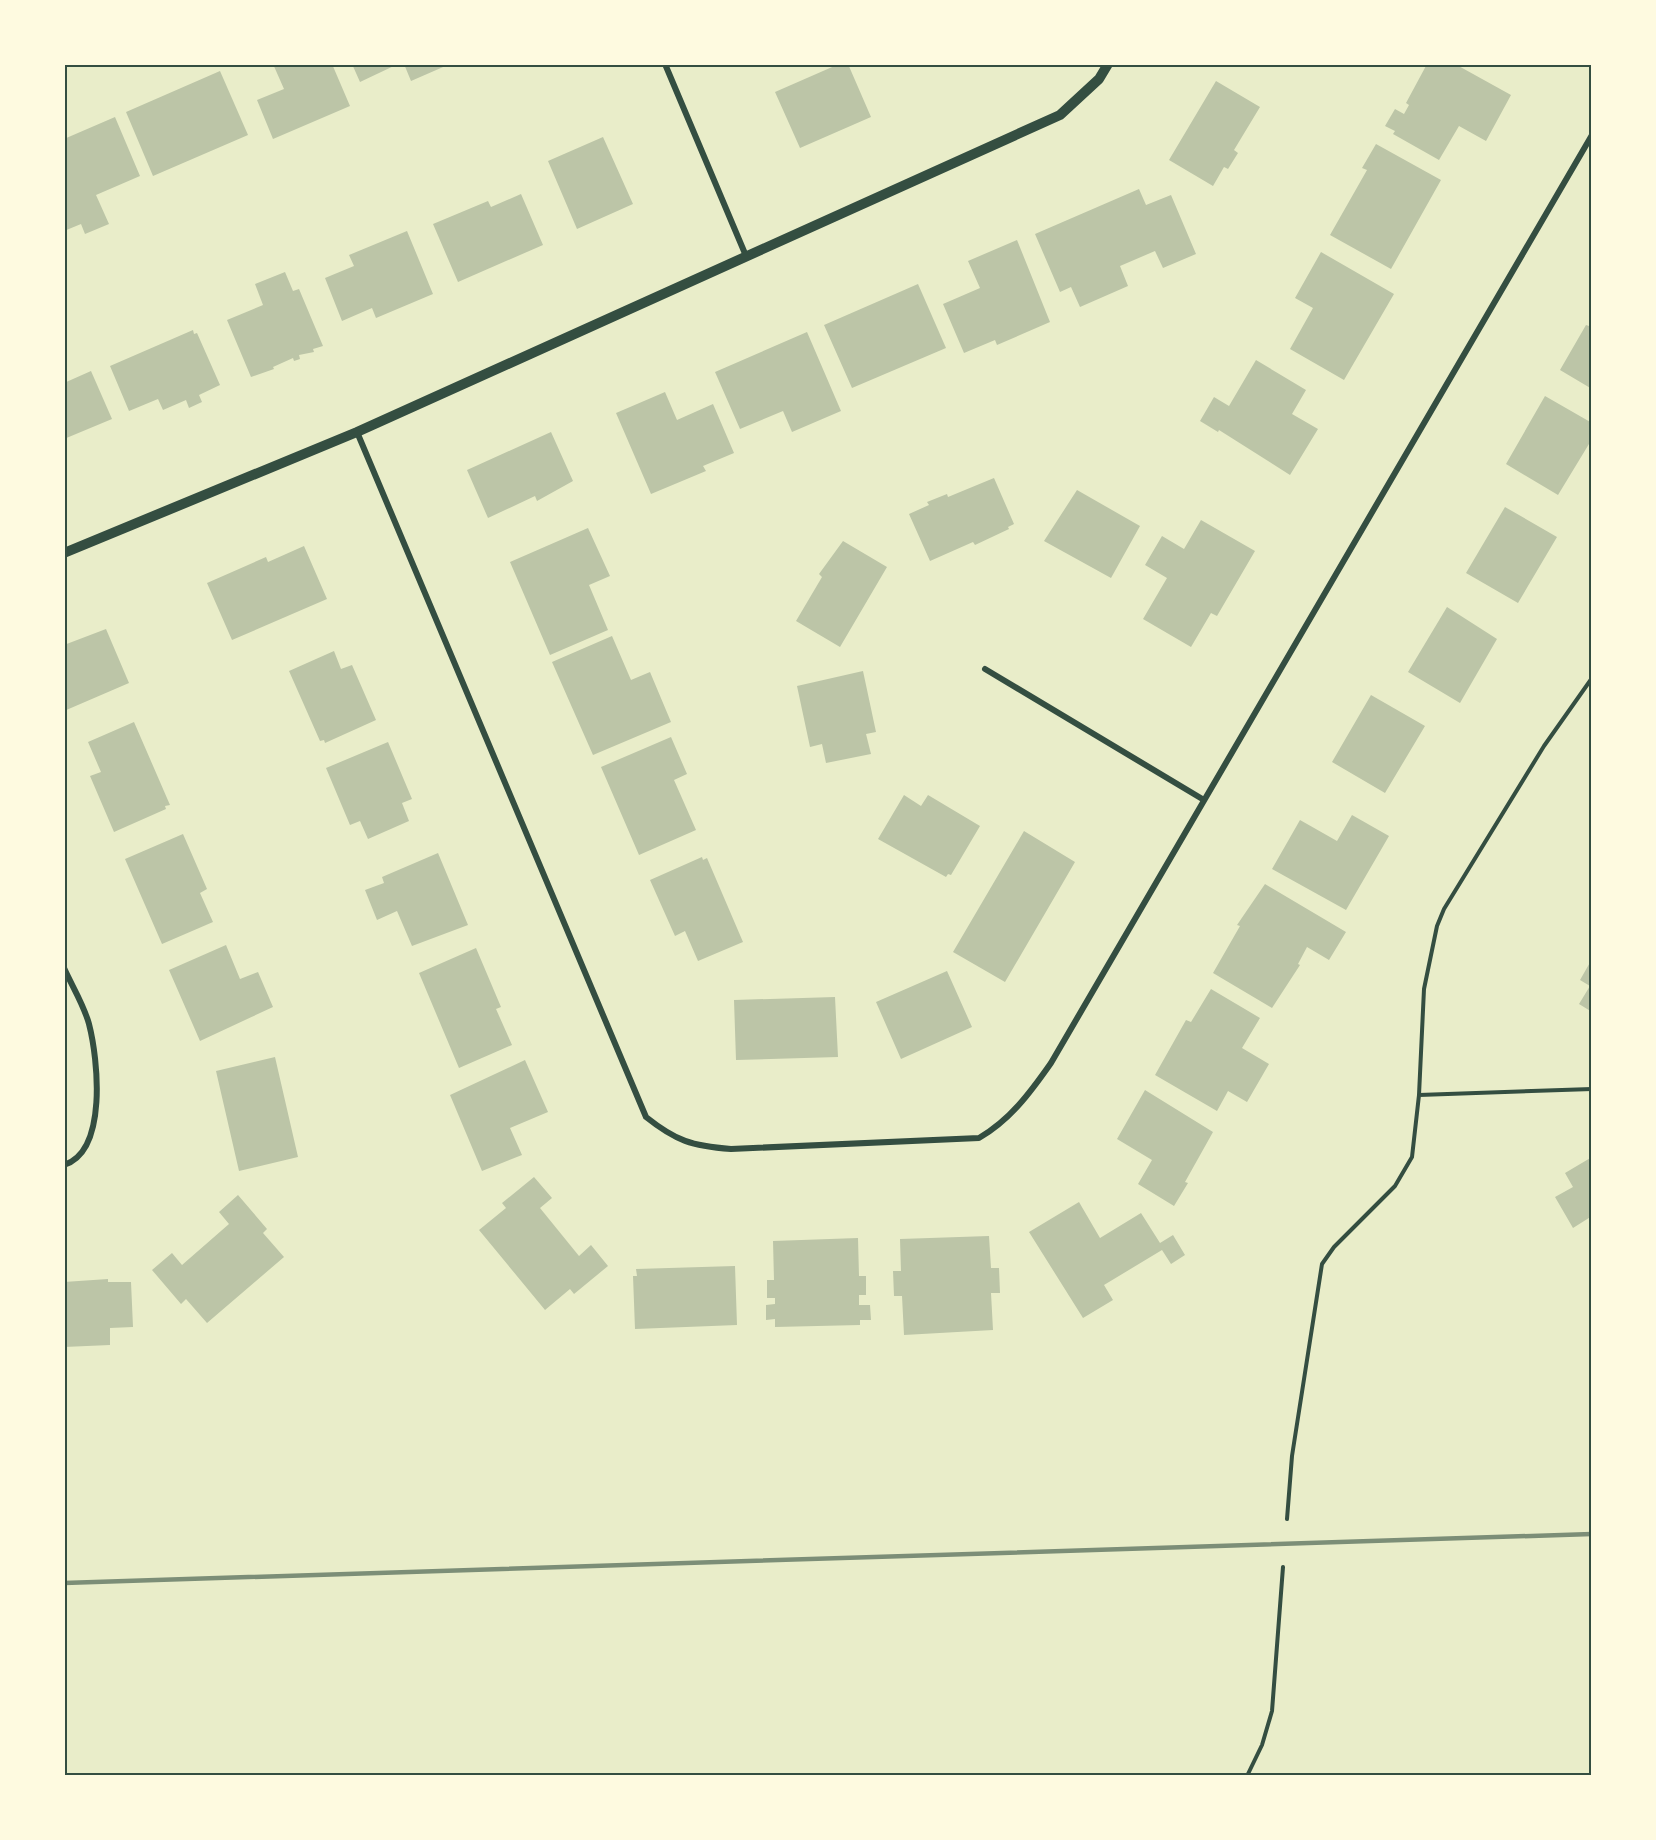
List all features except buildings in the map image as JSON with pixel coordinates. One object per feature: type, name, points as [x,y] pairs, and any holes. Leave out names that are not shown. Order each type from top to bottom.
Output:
[{"type":"street","points":[[665,64],[746,256]]},
{"type":"street","points":[[64,554],[357,432],[1060,115],[1099,79],[1108,64]]},
{"type":"street","points":[[357,432],[646,1116],[670,1136],[696,1146],[731,1149],[979,1138],[997,1127],[1026,1098],[1051,1063],[1592,135]]},
{"type":"street","points":[[985,669],[1204,800]]},
{"type":"street","points":[[64,968],[88,1023],[95,1068],[96,1113],[92,1134],[84,1152],[72,1163],[64,1166]]},
{"type":"path","points":[[1287,1519],[1292,1456],[1320,1272],[1334,1247],[1382,1200],[1405,1172],[1412,1157],[1419,1095],[1424,989],[1437,926],[1444,909],[1544,746],[1592,678]]},
{"type":"path","points":[[1419,1095],[1592,1089]]},
{"type":"path","points":[[1246,1776],[1262,1745],[1272,1711],[1283,1567]]},
{"type":"railway","points":[[64,1583],[1592,1534]]}]
